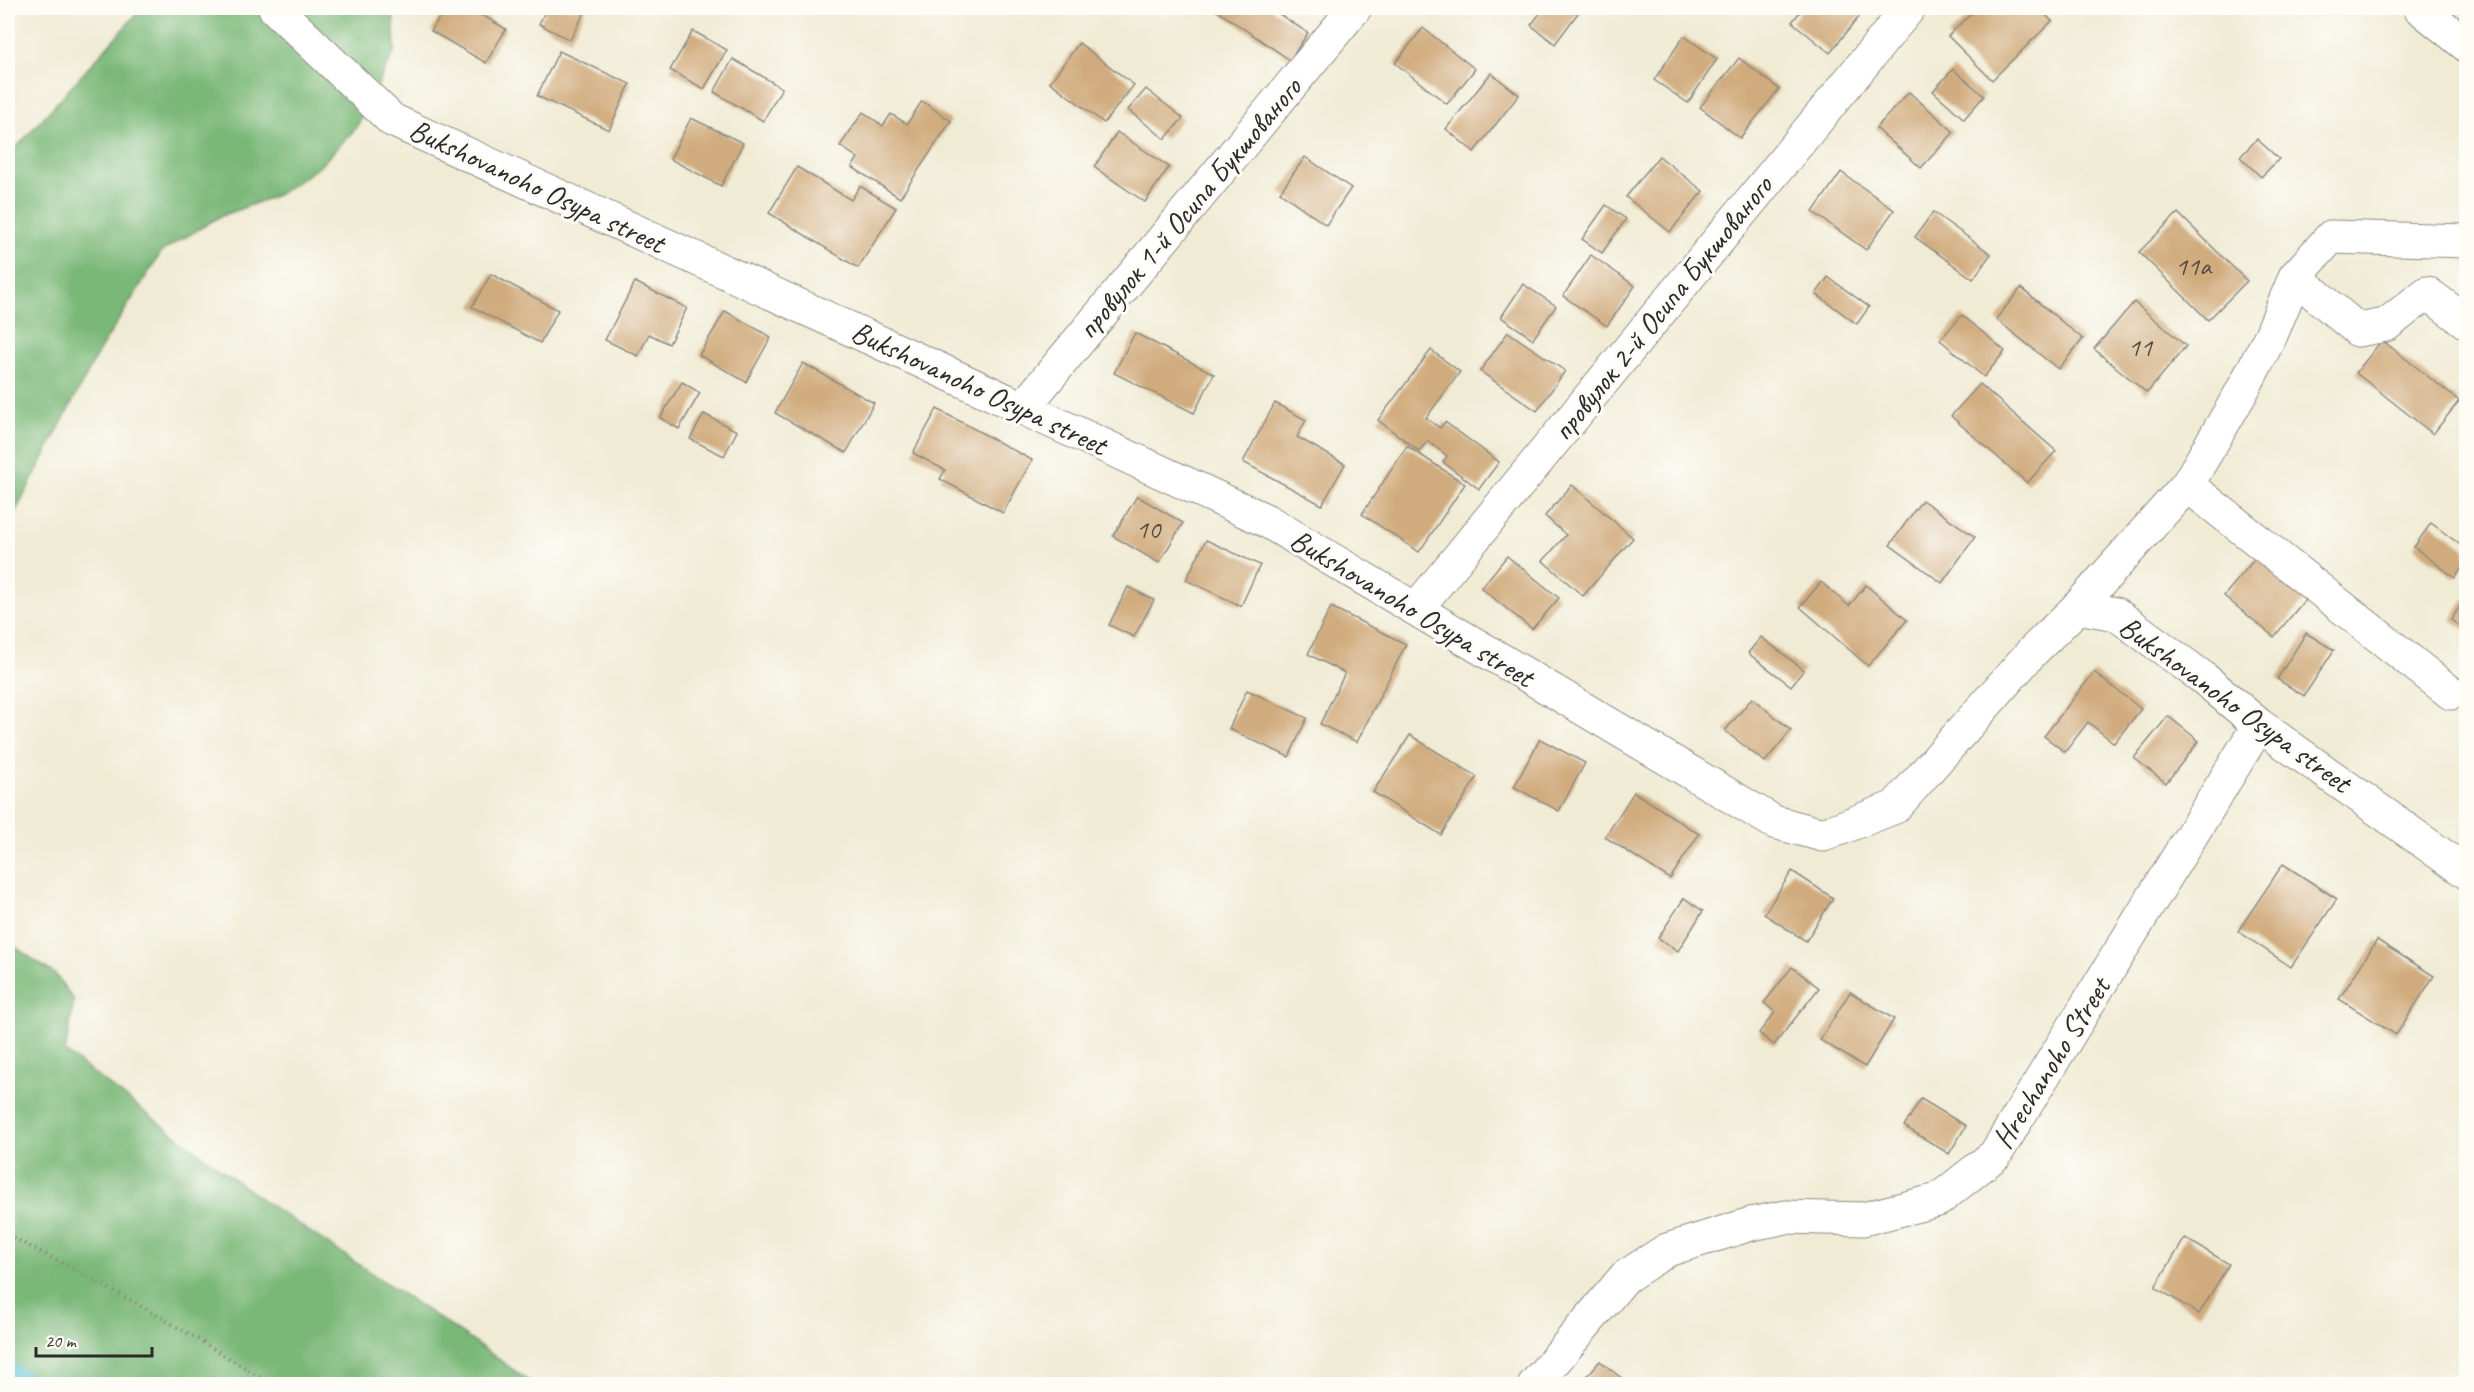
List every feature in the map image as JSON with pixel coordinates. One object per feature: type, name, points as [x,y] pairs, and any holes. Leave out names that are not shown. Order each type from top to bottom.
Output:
[{"type":"street","name":"Bukshovanoho Osypa street","points":[[275,8],[392,120],[1267,522],[1774,822],[1823,835],[1895,807],[2032,652],[2078,607],[2116,614],[2202,677],[2259,725],[2466,872]]},
{"type":"street","name":"провулок 1-й Осипа Букшованого","points":[[1023,408],[1355,8]]},
{"type":"street","name":"провулок 2-й Осипа Букшованого","points":[[1416,609],[1909,8]]},
{"type":"street","points":[[2420,8],[2466,45]]},
{"type":"street","points":[[2078,607],[2187,485],[2241,393],[2271,335],[2295,277],[2331,237],[2466,241]]},
{"type":"street","points":[[2295,277],[2358,330],[2386,325],[2427,293],[2466,322]]},
{"type":"street","points":[[2187,485],[2451,693]]},
{"type":"street","name":"Hrechanoho Street","points":[[1535,1384],[1625,1277],[1666,1250],[1769,1220],[1786,1217],[1863,1218],[1938,1200],[1995,1155],[2259,725]]},
{"type":"path","points":[[8,1235],[99,1281],[204,1342],[270,1384]]},
{"type":"green space","points":[[142,8],[393,8],[395,50],[356,128],[319,167],[277,195],[219,217],[162,251],[99,351],[8,526],[8,157]]},
{"type":"green space","points":[[8,942],[56,975],[74,1001],[65,1052],[261,1199],[533,1384],[8,1384]]},
{"type":"building","points":[[445,8],[470,8],[506,29],[486,63],[431,31]]},
{"type":"building","points":[[547,8],[587,8],[570,40],[539,24]]},
{"type":"building","points":[[1213,8],[1270,8],[1308,33],[1290,60]]},
{"type":"building","points":[[1544,8],[1581,9],[1555,44],[1531,25]]},
{"type":"building","points":[[1803,8],[1866,8],[1830,53],[1792,22]]},
{"type":"building","points":[[1977,8],[2038,8],[2052,21],[1992,80],[1948,36]]},
{"type":"building","points":[[1423,28],[1475,69],[1447,104],[1395,63]]},
{"type":"building","points":[[693,31],[727,50],[704,89],[670,70]]},
{"type":"building","points":[[1684,36],[1717,59],[1688,103],[1654,80]]},
{"type":"building","points":[[1079,43],[1134,85],[1104,123],[1050,82]]},
{"type":"building","points":[[559,51],[630,84],[609,130],[537,96]]},
{"type":"building","points":[[1739,58],[1779,89],[1740,138],[1700,107]]},
{"type":"building","points":[[733,59],[782,88],[763,121],[714,92]]},
{"type":"building","points":[[1953,69],[1984,96],[1964,119],[1933,91]]},
{"type":"building","points":[[1491,73],[1519,95],[1474,152],[1446,129]]},
{"type":"building","points":[[1146,89],[1183,118],[1165,139],[1128,110]]},
{"type":"building","points":[[1909,92],[1954,132],[1921,168],[1876,128]]},
{"type":"building","points":[[922,101],[951,121],[900,198],[852,167],[858,158],[840,146],[863,112],[883,126],[891,114],[907,124]]},
{"type":"building","points":[[691,118],[743,143],[721,186],[670,159]]},
{"type":"building","points":[[1117,132],[1169,167],[1145,202],[1094,167]]},
{"type":"building","points":[[2257,139],[2279,159],[2261,177],[2240,157]]},
{"type":"building","points":[[1659,156],[1703,191],[1670,232],[1626,197]]},
{"type":"building","points":[[1305,157],[1351,188],[1326,225],[1280,192]]},
{"type":"building","points":[[797,167],[851,200],[860,186],[896,208],[858,268],[769,213]]},
{"type":"building","points":[[1841,172],[1894,210],[1866,250],[1813,212]]},
{"type":"building","points":[[1606,205],[1626,219],[1602,253],[1582,239]]},
{"type":"building","points":[[1933,212],[1991,254],[1973,279],[1915,237]]},
{"type":"building","points":[[2178,213],[2247,281],[2208,320],[2139,252]]},
{"type":"building","points":[[1591,255],[1635,286],[1607,326],[1563,296]]},
{"type":"building","points":[[491,274],[558,310],[540,343],[472,307]]},
{"type":"building","points":[[1828,277],[1869,307],[1857,324],[1816,294]]},
{"type":"building","points":[[635,282],[687,308],[669,344],[649,334],[638,356],[605,340]]},
{"type":"building","points":[[1523,284],[1556,306],[1533,339],[1501,317]]},
{"type":"building","points":[[2021,288],[2083,339],[2058,369],[1996,319]]},
{"type":"building","points":[[2134,302],[2186,346],[2147,393],[2094,349]]},
{"type":"building","points":[[725,311],[771,337],[746,382],[699,355]]},
{"type":"building","points":[[1962,315],[2005,351],[1984,377],[1940,340]]},
{"type":"building","points":[[1508,332],[1565,371],[1537,411],[1480,371]]},
{"type":"building","points":[[1135,333],[1214,374],[1194,413],[1114,373]]},
{"type":"building","points":[[2382,340],[2459,401],[2433,434],[2356,373]]},
{"type":"building","points":[[1431,350],[1460,372],[1426,418],[1440,428],[1445,422],[1499,462],[1479,489],[1443,462],[1447,456],[1428,441],[1419,451],[1378,420]]},
{"type":"building","points":[[803,363],[874,403],[846,453],[775,413]]},
{"type":"building","points":[[682,382],[700,393],[679,429],[660,418]]},
{"type":"building","points":[[1980,384],[2056,451],[2027,483],[1951,416]]},
{"type":"building","points":[[1275,403],[1306,420],[1297,437],[1345,464],[1322,505],[1243,462]]},
{"type":"building","points":[[937,409],[1032,460],[1003,513],[940,479],[945,470],[913,453]]},
{"type":"building","points":[[704,414],[737,431],[724,456],[690,439]]},
{"type":"building","points":[[1407,446],[1465,484],[1419,552],[1362,514]]},
{"type":"building","points":[[1572,485],[1633,538],[1583,596],[1543,561],[1566,535],[1545,516]]},
{"type":"building","points":[[1137,496],[1183,523],[1159,563],[1113,536]]},
{"type":"building","points":[[1922,500],[1975,537],[1942,583],[1890,545]]},
{"type":"building","points":[[2431,523],[2466,549],[2466,562],[2455,578],[2414,547]]},
{"type":"building","points":[[1206,540],[1260,565],[1241,606],[1186,580]]},
{"type":"building","points":[[1507,556],[1559,598],[1532,629],[1481,588]]},
{"type":"building","points":[[2257,556],[2308,596],[2274,637],[2224,596]]},
{"type":"building","points":[[1821,582],[1849,606],[1866,585],[1907,620],[1868,666],[1800,607]]},
{"type":"building","points":[[1128,587],[1154,600],[1134,637],[1109,625]]},
{"type":"building","points":[[2466,597],[2466,631],[2451,620]]},
{"type":"building","points":[[1331,607],[1406,644],[1357,742],[1320,724],[1345,673],[1308,654]]},
{"type":"building","points":[[2306,633],[2334,650],[2304,696],[2277,679]]},
{"type":"building","points":[[1761,637],[1804,670],[1791,686],[1748,653]]},
{"type":"building","points":[[2094,672],[2141,709],[2114,743],[2088,722],[2065,752],[2044,736]]},
{"type":"building","points":[[1247,690],[1307,718],[1289,757],[1229,729]]},
{"type":"building","points":[[1752,698],[1791,730],[1765,762],[1725,731]]},
{"type":"building","points":[[2168,716],[2199,741],[2166,783],[2134,758]]},
{"type":"building","points":[[1410,735],[1477,777],[1441,835],[1373,792]]},
{"type":"building","points":[[1540,739],[1585,763],[1559,811],[1514,787]]},
{"type":"building","points":[[1634,792],[1699,834],[1670,879],[1605,837]]},
{"type":"building","points":[[2283,864],[2337,899],[2291,967],[2238,931]]},
{"type":"building","points":[[1792,871],[1833,898],[1806,941],[1764,914]]},
{"type":"building","points":[[1684,898],[1703,911],[1678,951],[1658,938]]},
{"type":"building","points":[[2377,940],[2434,976],[2396,1035],[2339,999]]},
{"type":"building","points":[[1792,967],[1819,988],[1774,1045],[1759,1033],[1775,1012],[1764,1003]]},
{"type":"building","points":[[1850,992],[1894,1019],[1865,1067],[1820,1040]]},
{"type":"building","points":[[1921,1099],[1966,1126],[1949,1154],[1904,1126]]},
{"type":"building","points":[[2185,1238],[2229,1264],[2199,1314],[2155,1287]]},
{"type":"building","points":[[1600,1361],[1629,1384],[1580,1384]]},
{"type":"waterway","points":[[8,1367],[40,1384]]}]
